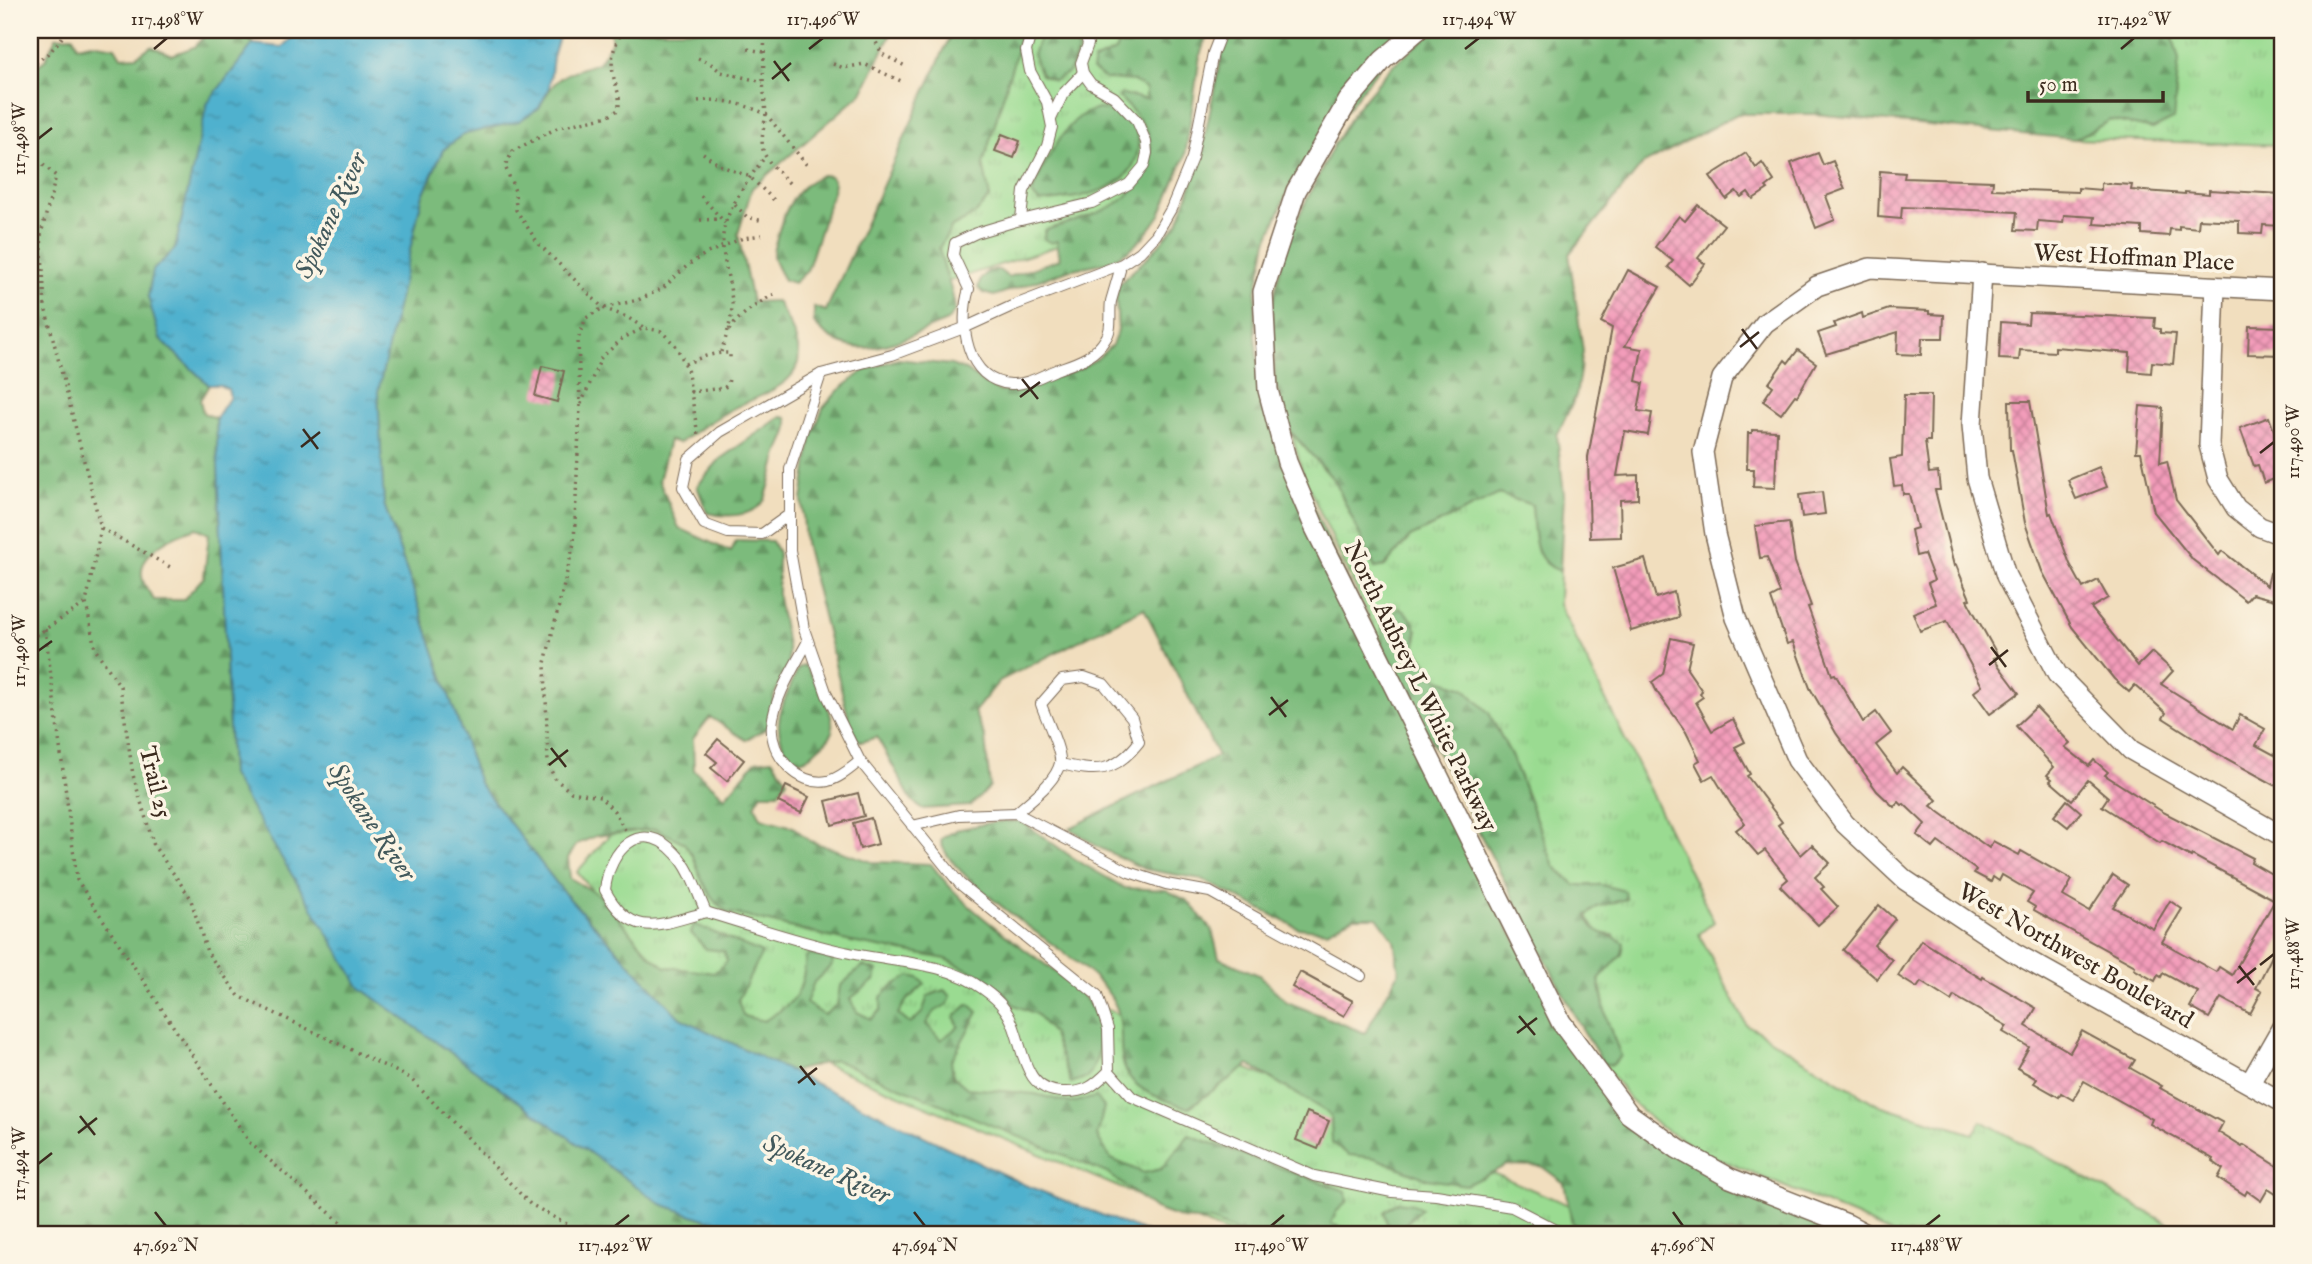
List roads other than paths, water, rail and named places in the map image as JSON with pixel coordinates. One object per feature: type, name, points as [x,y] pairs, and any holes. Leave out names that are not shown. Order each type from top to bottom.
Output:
[{"type":"street","name":"North Aubrey L White Parkway","points":[[1418,30],[1383,60],[1348,101],[1296,191],[1263,292],[1268,390],[1287,462],[1314,526],[1561,1023],[1629,1114],[1678,1149],[1730,1178],[1866,1234]]},
{"type":"street","name":"West Northwest Boulevard","points":[[1982,273],[1870,268],[1818,286],[1765,323],[1722,378],[1703,452],[1716,534],[1736,618],[1797,761],[1845,824],[1905,880],[2013,952],[2282,1102]]},
{"type":"street","name":"West Hoffman Place","points":[[1982,273],[2282,290]]},
{"type":"street","points":[[1982,273],[1972,425],[1977,478],[2006,576],[2044,650],[2057,674],[2131,750],[2282,836]]},
{"type":"street","points":[[2215,287],[2209,445],[2218,479],[2236,508],[2259,527],[2282,535]]},
{"type":"street","points":[[2250,1083],[2282,1027]]},
{"type":"lane","points":[[1021,219],[1024,191],[1047,146],[1052,127],[1047,102],[1030,71],[1026,51],[1032,30]]},
{"type":"lane","points":[[1084,30],[1088,44],[1081,62],[1083,73],[1091,84],[1114,97],[1137,121],[1146,142],[1144,166],[1129,184],[1080,208],[1021,219],[976,233],[955,243],[953,255],[969,289],[964,306],[964,328],[972,358],[993,379],[1012,384],[1030,381],[1080,361],[1097,351],[1109,335],[1111,304],[1120,270]]},
{"type":"lane","points":[[790,514],[762,534],[729,533],[704,524],[683,487],[689,459],[720,432],[821,374],[892,355],[1130,260],[1156,235],[1171,209],[1192,158],[1213,53],[1222,30]]},
{"type":"lane","points":[[1051,119],[1063,94],[1083,73]]},
{"type":"lane","points":[[821,374],[790,469],[790,550],[808,641],[827,695],[860,761],[960,884],[1097,995],[1108,1029],[1109,1071],[1132,1097],[1314,1176],[1392,1192],[1436,1195],[1513,1207],[1564,1234]]},
{"type":"lane","points":[[808,641],[780,695],[772,725],[775,749],[787,766],[803,779],[816,783],[832,780],[860,761]]},
{"type":"lane","points":[[1016,813],[1048,782],[1060,764],[1060,755],[1041,704],[1062,680],[1084,677],[1104,684],[1132,718],[1139,742],[1128,756],[1115,766],[1094,770],[1060,764]]},
{"type":"lane","points":[[912,826],[959,815],[1016,813],[1129,872],[1167,884],[1210,892],[1360,976]]},
{"type":"lane","points":[[706,912],[678,856],[668,846],[644,836],[619,849],[611,863],[605,890],[613,907],[627,920],[641,925],[656,924],[706,912],[846,953],[927,966],[967,979],[984,989],[1003,1007],[1036,1082],[1056,1092],[1073,1093],[1094,1087],[1109,1071]]},
{"type":"water","name":"Spokane River","points":[[300,30],[561,30],[553,57],[549,88],[539,108],[519,121],[462,135],[443,150],[422,197],[378,392],[384,504],[479,783],[565,894],[680,1018],[1025,1185],[1150,1234],[748,1234],[661,1204],[361,988],[231,775],[216,418],[230,397],[228,389],[209,385],[160,339],[148,297],[153,270],[175,249],[207,104],[253,44],[282,47]]}]
